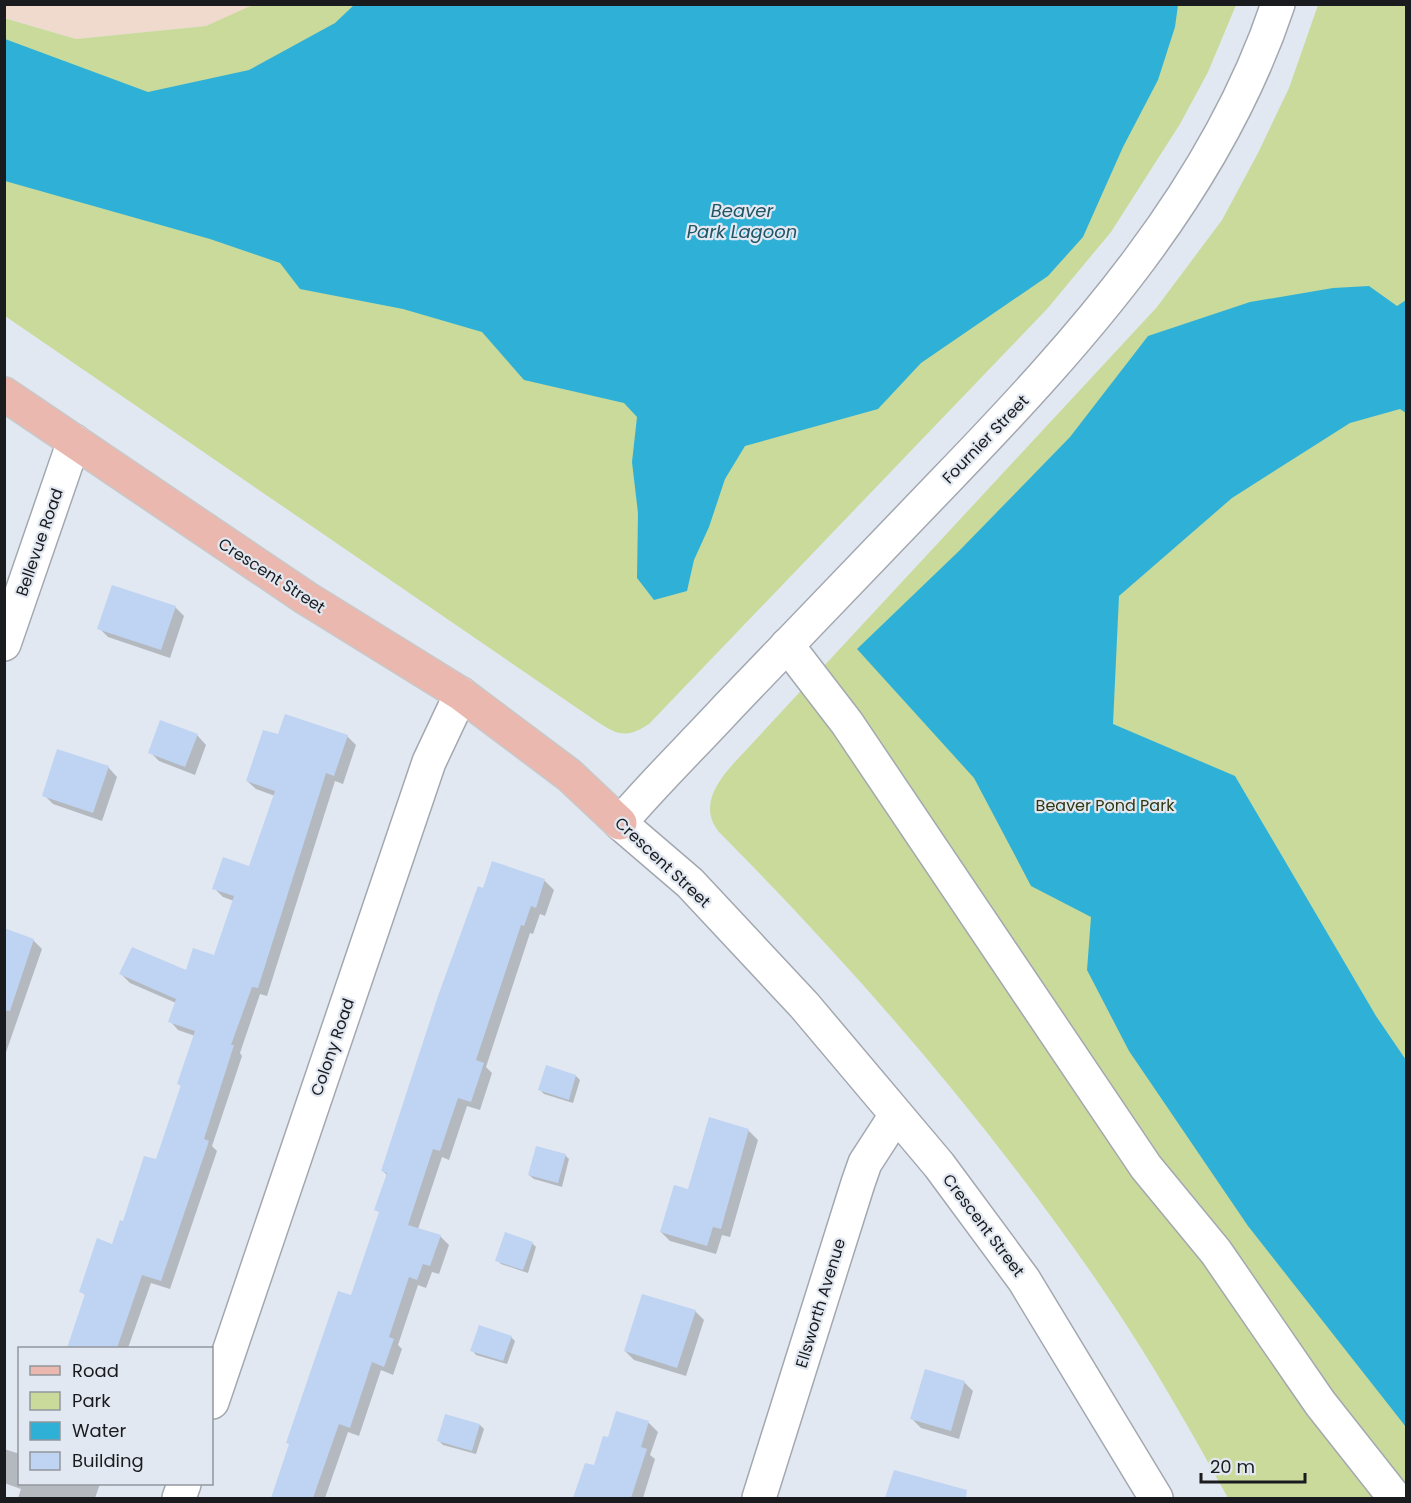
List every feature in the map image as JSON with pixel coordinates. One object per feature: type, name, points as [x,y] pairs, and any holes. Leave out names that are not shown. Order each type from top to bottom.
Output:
[{"type":"main road","name":"Crescent Street","points":[[4,394],[306,598],[461,694],[569,775],[620,823]]},
{"type":"street","name":"Fournier Street","points":[[620,823],[787,645],[1040,382],[1124,280],[1205,164],[1262,53],[1278,4]]},
{"type":"street","name":"Bellevue Road","points":[[4,644],[74,441]]},
{"type":"street","points":[[787,645],[847,723],[1146,1167],[1216,1252],[1320,1403],[1395,1498]]},
{"type":"street","name":"Colony Road","points":[[213,1399],[429,762],[461,694]]},
{"type":"street","name":"Crescent Street","points":[[620,823],[698,892],[804,1005],[939,1165],[1024,1280],[1155,1498]]},
{"type":"street","name":"Ellsworth Avenue","points":[[759,1498],[858,1183],[866,1163],[896,1115]]},
{"type":"shaded area","points":[[4,5],[255,5],[206,26],[76,39],[5,18]]},
{"type":"green space","name":"Beaver Park Lagoon","points":[[255,4],[1236,5],[1208,72],[1180,124],[1111,232],[1047,309],[649,724],[634,732],[622,733],[596,721],[5,316],[4,18],[76,39],[206,26]]},
{"type":"green space","name":"Beaver Pond Park","points":[[1318,5],[1406,5],[1406,1498],[1228,1498],[1126,1324],[1021,1176],[974,1116],[875,999],[719,832],[713,823],[710,804],[716,787],[734,763],[1157,307],[1222,220],[1258,153],[1289,88]]},
{"type":"water","name":"Beaver Park Lagoon","points":[[354,5],[1178,5],[1175,27],[1158,80],[1123,147],[1083,237],[1048,276],[921,363],[878,409],[745,446],[725,479],[709,527],[694,560],[687,591],[654,600],[637,578],[638,513],[632,462],[637,417],[624,403],[524,380],[482,332],[403,309],[300,289],[280,263],[210,239],[5,181],[5,39],[148,92],[249,70],[335,23]]},
{"type":"water","points":[[1369,286],[1397,306],[1406,300],[1406,413],[1400,409],[1350,423],[1232,498],[1119,596],[1113,724],[1235,776],[1376,1016],[1406,1060],[1406,1427],[1248,1226],[1129,1051],[1087,970],[1091,917],[1031,886],[974,778],[857,649],[960,550],[1070,437],[1148,336],[1250,302],[1333,288]]},
{"type":"building","points":[[112,585],[176,606],[161,650],[97,629]]},
{"type":"building","points":[[285,714],[348,735],[334,776],[326,773],[258,988],[252,987],[231,1045],[234,1045],[204,1139],[209,1141],[161,1281],[142,1275],[117,1347],[67,1347],[85,1294],[79,1292],[97,1238],[112,1244],[120,1220],[123,1221],[144,1156],[156,1159],[181,1085],[177,1084],[195,1031],[168,1022],[176,999],[119,974],[132,947],[186,970],[193,948],[214,955],[234,896],[212,889],[223,857],[249,866],[275,791],[246,781],[263,730],[278,734]]},
{"type":"building","points":[[160,720],[198,734],[185,767],[148,753]]},
{"type":"building","points":[[57,749],[109,766],[93,813],[42,796]]},
{"type":"building","points":[[492,861],[545,879],[536,908],[531,906],[524,926],[521,925],[476,1060],[484,1063],[471,1102],[458,1098],[440,1151],[433,1149],[408,1225],[441,1235],[430,1266],[423,1264],[417,1280],[409,1277],[389,1337],[394,1339],[384,1367],[372,1362],[350,1428],[339,1424],[313,1498],[271,1498],[289,1444],[286,1443],[338,1291],[351,1295],[379,1212],[374,1210],[387,1173],[381,1171],[438,996],[478,886],[483,888]]},
{"type":"building","points":[[4,928],[34,939],[10,1011],[4,1010]]},
{"type":"building","points":[[546,1065],[576,1075],[569,1100],[538,1090]]},
{"type":"building","points":[[709,1117],[749,1129],[721,1229],[713,1227],[707,1246],[660,1232],[674,1185],[688,1189]]},
{"type":"building","points":[[536,1146],[566,1154],[558,1183],[528,1175]]},
{"type":"building","points":[[505,1232],[533,1242],[523,1270],[495,1261]]},
{"type":"building","points":[[642,1294],[696,1310],[677,1368],[624,1351]]},
{"type":"building","points":[[479,1325],[512,1336],[503,1361],[470,1351]]},
{"type":"building","points":[[925,1369],[965,1381],[951,1431],[910,1419]]},
{"type":"building","points":[[616,1411],[649,1421],[641,1447],[647,1449],[631,1498],[573,1498],[585,1463],[594,1465],[603,1436],[608,1437]]},
{"type":"building","points":[[445,1414],[480,1424],[472,1451],[437,1441]]},
{"type":"building","points":[[894,1470],[967,1490],[966,1498],[885,1498]]}]
